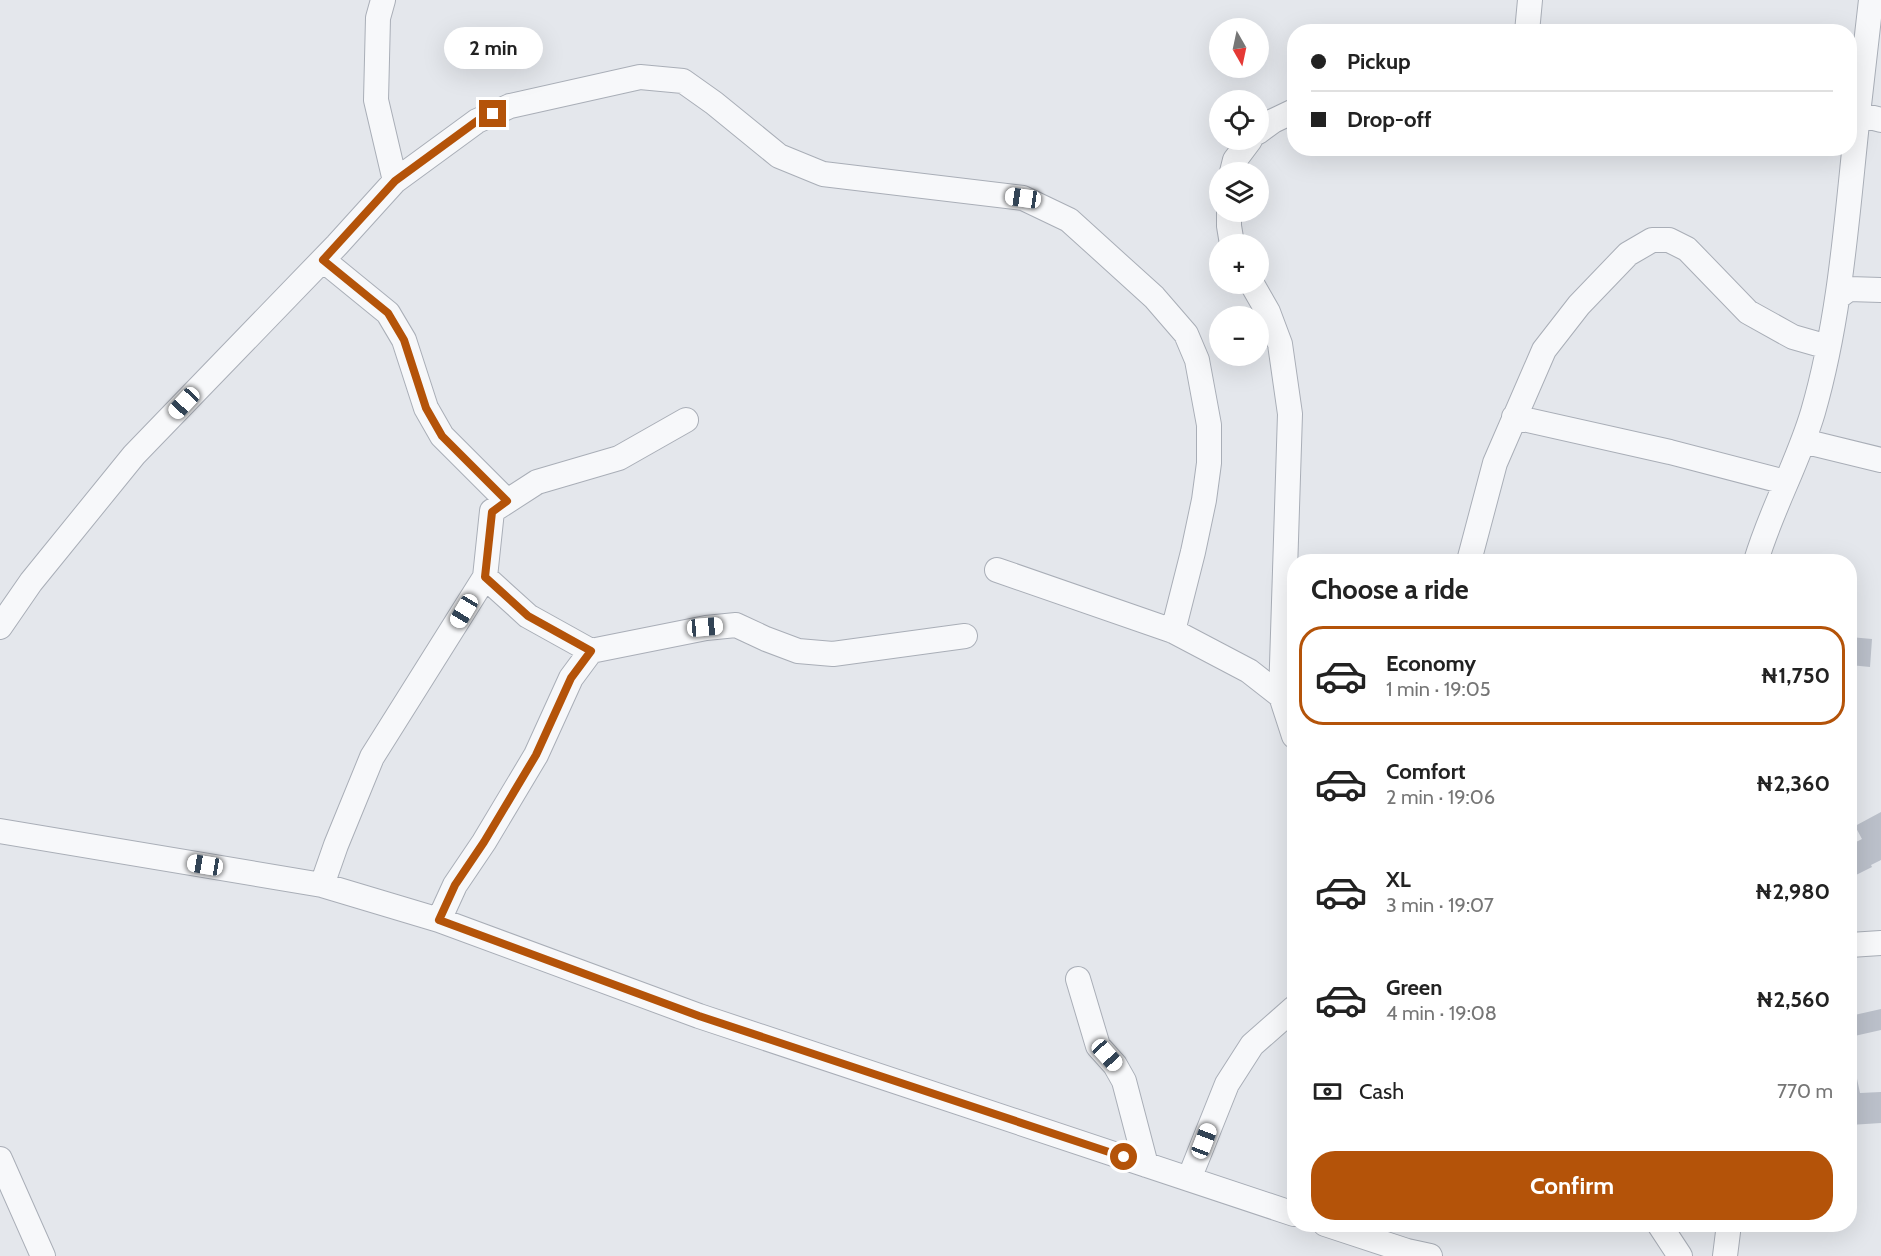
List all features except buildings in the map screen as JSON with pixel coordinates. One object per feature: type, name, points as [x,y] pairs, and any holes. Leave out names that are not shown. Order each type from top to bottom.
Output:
[{"type":"street","points":[[382,0],[378,18],[376,99],[395,181]]},
{"type":"street","points":[[1528,24],[1530,0]]},
{"type":"street","points":[[1758,554],[1803,441],[1828,347],[1870,117],[1870,0]]},
{"type":"street","points":[[0,627],[31,582],[134,455],[323,260],[395,181],[477,121],[510,106],[640,77],[683,81],[779,156],[823,174],[1023,198],[1069,220],[1154,297],[1186,334],[1197,360],[1209,425],[1209,463],[1193,552],[1173,631]]},
{"type":"street","points":[[1269,124],[1287,114]]},
{"type":"street","points":[[1471,554],[1495,463],[1544,350],[1572,314],[1628,254],[1652,240],[1669,240],[1687,249],[1748,312],[1793,337],[1828,347]]},
{"type":"street","points":[[323,260],[388,313],[404,340],[426,408],[442,436],[507,501]]},
{"type":"street","points":[[1838,297],[1849,289],[1881,290]]},
{"type":"street","points":[[1258,294],[1268,312],[1280,344],[1290,414],[1281,696],[1287,714]]},
{"type":"street","points":[[1514,417],[1670,452],[1785,482]]},
{"type":"street","points":[[322,885],[372,757],[485,577],[492,512],[537,482],[620,458],[686,420]]},
{"type":"street","points":[[1803,441],[1881,460]]},
{"type":"street","points":[[997,570],[1173,631],[1249,671],[1281,696]]},
{"type":"street","points":[[485,577],[528,616],[591,651],[705,627],[736,625],[798,651],[833,654],[965,636]]},
{"type":"street","points":[[439,920],[455,885],[484,842],[536,755],[571,678],[591,651]]},
{"type":"street","points":[[0,831],[322,885],[439,920],[699,1016],[1287,1212]]},
{"type":"street","points":[[1857,945],[1881,943]]},
{"type":"street","points":[[1078,979],[1098,1046],[1115,1065],[1124,1081],[1146,1165]]},
{"type":"street","points":[[1189,1179],[1227,1084],[1252,1045],[1287,1014]]},
{"type":"street","points":[[0,1159],[43,1256]]},
{"type":"street","points":[[1349,1232],[1430,1256]]},
{"type":"street","points":[[1664,1232],[1680,1256]]},
{"type":"street","points":[[1725,1256],[1728,1232]]},
{"type":"route","points":[[493,114],[477,121],[395,181],[323,260],[388,313],[404,340],[426,408],[442,436],[507,501],[492,512],[485,577],[528,616],[591,651],[571,678],[536,755],[484,842],[455,885],[439,920],[699,1016],[1124,1157]]}]
